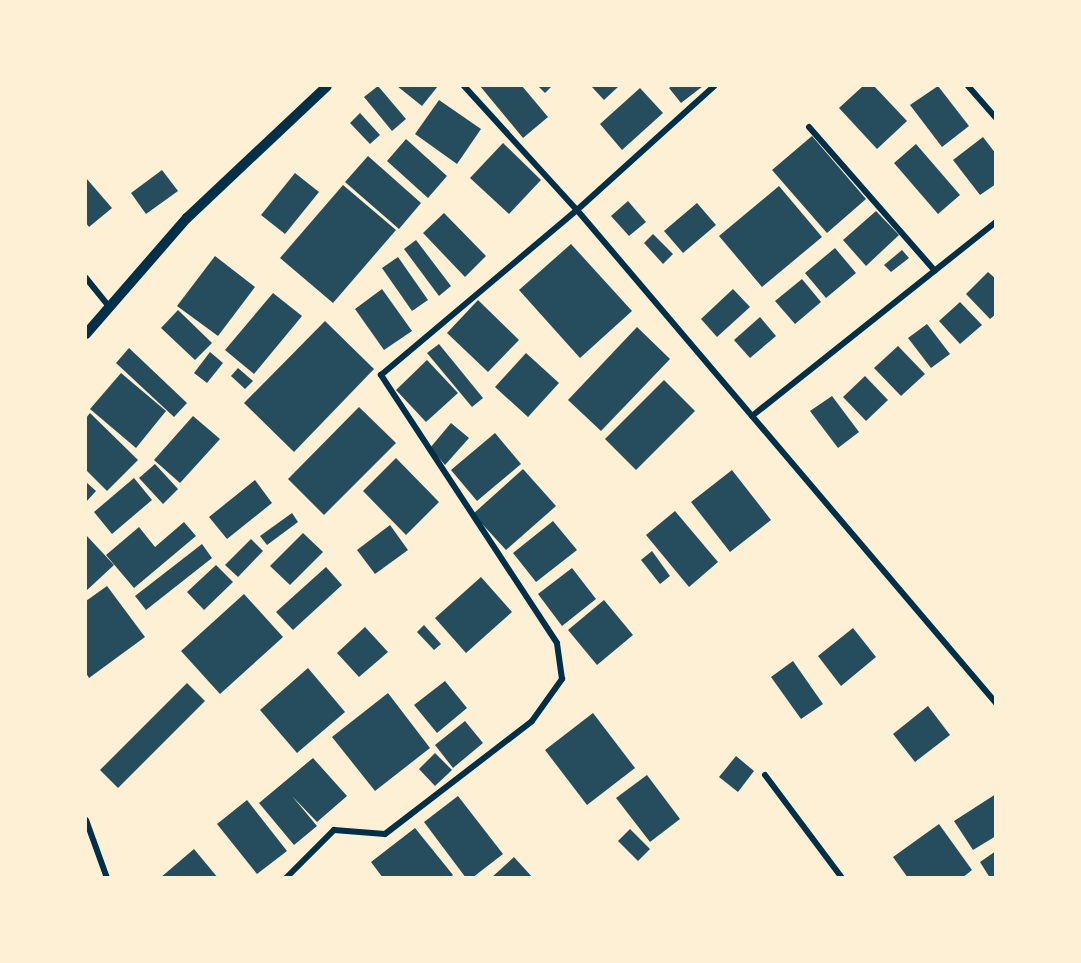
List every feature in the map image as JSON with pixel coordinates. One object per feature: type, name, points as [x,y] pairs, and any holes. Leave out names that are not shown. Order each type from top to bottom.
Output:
[{"type":"street","points":[[86,334],[187,218],[327,86]]},
{"type":"street","points":[[464,86],[577,210],[996,703]]},
{"type":"street","points":[[286,878],[334,830],[385,834],[532,721],[562,679],[557,643],[381,375],[577,210],[714,86]]},
{"type":"street","points":[[968,86],[996,118]]},
{"type":"street","points":[[809,128],[935,271]]},
{"type":"street","points":[[752,416],[996,222]]},
{"type":"street","points":[[86,278],[111,308]]},
{"type":"street","points":[[765,774],[842,878]]},
{"type":"street","points":[[86,820],[107,878]]},
{"type":"building","points":[[378,86],[406,119],[392,131],[364,97]]},
{"type":"building","points":[[397,86],[438,86],[422,106]]},
{"type":"building","points":[[480,86],[522,86],[548,117],[523,138]]},
{"type":"building","points":[[538,86],[552,86],[545,93]]},
{"type":"building","points":[[591,86],[619,86],[604,100]]},
{"type":"building","points":[[672,86],[703,86],[681,103],[669,88]]},
{"type":"building","points":[[863,86],[874,86],[907,121],[877,149],[839,108]]},
{"type":"building","points":[[938,86],[969,126],[942,147],[910,105]]},
{"type":"building","points":[[640,88],[663,113],[622,150],[600,124]]},
{"type":"building","points":[[439,100],[481,129],[457,164],[415,134]]},
{"type":"building","points":[[360,113],[380,135],[370,144],[350,123]]},
{"type":"building","points":[[812,136],[866,199],[827,233],[772,170]]},
{"type":"building","points":[[983,137],[996,154],[996,184],[980,195],[953,160]]},
{"type":"building","points":[[406,139],[447,176],[428,198],[387,161]]},
{"type":"building","points":[[503,143],[541,180],[509,214],[470,178]]},
{"type":"building","points":[[916,144],[960,195],[938,214],[894,163]]},
{"type":"building","points":[[368,156],[421,203],[399,229],[345,182]]},
{"type":"building","points":[[162,170],[178,191],[146,214],[131,193]]},
{"type":"building","points":[[295,173],[319,192],[285,234],[261,215]]},
{"type":"building","points":[[86,178],[112,208],[89,227],[86,223]]},
{"type":"building","points":[[343,185],[396,230],[333,303],[280,258]]},
{"type":"building","points":[[779,186],[822,237],[762,287],[719,236]]},
{"type":"building","points":[[628,201],[646,222],[629,236],[611,216]]},
{"type":"building","points":[[697,203],[716,225],[683,253],[664,231]]},
{"type":"building","points":[[876,211],[899,235],[866,266],[843,240]]},
{"type":"building","points":[[444,213],[486,256],[465,277],[423,233]]},
{"type":"building","points":[[653,234],[673,254],[663,264],[644,243]]},
{"type":"building","points":[[416,240],[451,286],[439,296],[404,249]]},
{"type":"building","points":[[571,244],[632,311],[580,358],[519,290]]},
{"type":"building","points":[[835,248],[856,273],[826,298],[805,273]]},
{"type":"building","points":[[902,250],[909,258],[891,272],[884,265]]},
{"type":"building","points":[[215,256],[255,287],[218,336],[177,306]]},
{"type":"building","points":[[398,257],[428,300],[412,311],[382,268]]},
{"type":"building","points":[[988,272],[996,279],[996,314],[990,319],[966,294]]},
{"type":"building","points":[[802,279],[821,302],[795,324],[775,301]]},
{"type":"building","points":[[382,289],[412,331],[384,350],[355,309]]},
{"type":"building","points":[[733,289],[750,307],[717,337],[701,319]]},
{"type":"building","points":[[273,293],[302,316],[254,374],[225,350]]},
{"type":"building","points":[[478,300],[519,340],[488,372],[447,333]]},
{"type":"building","points":[[960,302],[982,325],[960,344],[939,321]]},
{"type":"building","points":[[178,310],[212,343],[195,360],[161,328]]},
{"type":"building","points":[[760,317],[776,336],[750,358],[734,340]]},
{"type":"building","points":[[325,321],[374,369],[294,452],[244,403]]},
{"type":"building","points":[[927,324],[950,354],[931,368],[908,338]]},
{"type":"building","points":[[637,327],[670,359],[601,431],[568,400]]},
{"type":"building","points":[[439,344],[483,398],[472,407],[427,353]]},
{"type":"building","points":[[898,346],[925,374],[901,396],[874,368]]},
{"type":"building","points":[[129,348],[187,403],[174,417],[116,363]]},
{"type":"building","points":[[210,352],[223,363],[207,383],[194,373]]},
{"type":"building","points":[[526,353],[559,383],[528,417],[495,387]]},
{"type":"building","points":[[427,360],[458,393],[426,422],[396,390]]},
{"type":"building","points":[[238,368],[253,381],[245,389],[231,376]]},
{"type":"building","points":[[121,373],[166,411],[136,448],[90,409]]},
{"type":"building","points":[[865,376],[888,400],[866,421],[843,397]]},
{"type":"building","points":[[664,380],[695,411],[636,470],[605,439]]},
{"type":"building","points":[[832,396],[859,432],[838,448],[810,411]]},
{"type":"building","points":[[359,407],[396,443],[324,515],[288,479]]},
{"type":"building","points":[[90,413],[138,460],[107,491],[86,470],[86,418]]},
{"type":"building","points":[[193,416],[220,439],[180,483],[154,460]]},
{"type":"building","points":[[451,423],[469,438],[445,465],[430,448]]},
{"type":"building","points":[[495,433],[521,464],[477,501],[451,470]]},
{"type":"building","points":[[396,458],[439,502],[406,535],[363,491]]},
{"type":"building","points":[[155,464],[178,489],[163,504],[139,478]]},
{"type":"building","points":[[523,469],[556,506],[506,550],[473,514]]},
{"type":"building","points":[[732,470],[771,520],[730,552],[691,502]]},
{"type":"building","points":[[134,478],[152,500],[112,534],[94,512]]},
{"type":"building","points":[[255,480],[272,503],[227,539],[209,517]]},
{"type":"building","points":[[86,482],[96,491],[86,502]]},
{"type":"building","points":[[675,511],[718,562],[689,587],[646,535]]},
{"type":"building","points":[[292,513],[298,522],[267,545],[260,536]]},
{"type":"building","points":[[553,521],[577,550],[536,582],[513,553]]},
{"type":"building","points":[[184,522],[196,536],[134,588],[106,555],[139,527],[155,547]]},
{"type":"building","points":[[390,525],[408,550],[375,574],[357,550]]},
{"type":"building","points":[[303,533],[323,552],[290,585],[270,566]]},
{"type":"building","points":[[86,535],[114,565],[86,591]]},
{"type":"building","points":[[251,539],[263,551],[238,577],[225,565]]},
{"type":"building","points":[[202,544],[212,558],[146,610],[135,596]]},
{"type":"building","points":[[652,551],[670,576],[660,584],[641,560]]},
{"type":"building","points":[[216,565],[233,582],[204,610],[187,592]]},
{"type":"building","points":[[326,567],[342,585],[293,630],[276,612]]},
{"type":"building","points":[[572,568],[596,599],[562,626],[538,594]]},
{"type":"building","points":[[481,577],[512,612],[466,653],[435,618]]},
{"type":"building","points":[[107,586],[145,637],[89,678],[86,673],[86,601]]},
{"type":"building","points":[[244,594],[283,637],[220,694],[181,651]]},
{"type":"building","points":[[604,600],[633,635],[597,665],[568,630]]},
{"type":"building","points":[[424,625],[441,644],[434,650],[417,632]]},
{"type":"building","points":[[365,627],[388,652],[359,677],[337,653]]},
{"type":"building","points":[[853,628],[876,657],[841,686],[818,656]]},
{"type":"building","points":[[793,661],[823,704],[801,719],[771,677]]},
{"type":"building","points":[[308,668],[345,712],[297,753],[260,710]]},
{"type":"building","points":[[445,681],[467,708],[437,733],[414,705]]},
{"type":"building","points":[[187,683],[205,701],[118,788],[100,770]]},
{"type":"building","points":[[388,693],[430,748],[375,791],[332,737]]},
{"type":"building","points":[[928,706],[950,735],[915,762],[893,734]]},
{"type":"building","points":[[593,713],[635,768],[587,805],[545,750]]},
{"type":"building","points":[[465,721],[483,743],[453,768],[435,745]]},
{"type":"building","points":[[435,753],[452,770],[435,786],[419,769]]},
{"type":"building","points":[[736,756],[754,771],[738,792],[719,777]]},
{"type":"building","points":[[313,758],[347,796],[317,822],[292,796],[317,826],[294,845],[259,803]]},
{"type":"building","points":[[647,775],[680,819],[650,842],[616,798]]},
{"type":"building","points":[[996,794],[996,836],[973,850],[954,821]]},
{"type":"building","points":[[458,796],[503,854],[472,878],[466,878],[424,822]]},
{"type":"building","points":[[247,800],[287,851],[257,874],[217,824]]},
{"type":"building","points":[[939,824],[972,870],[962,878],[908,878],[893,857]]},
{"type":"building","points":[[415,828],[453,875],[450,878],[383,878],[371,862]]},
{"type":"building","points":[[630,829],[650,849],[638,861],[618,841]]},
{"type":"building","points":[[194,849],[218,878],[160,878]]},
{"type":"building","points":[[996,851],[996,878],[990,878],[980,862]]},
{"type":"building","points":[[514,857],[533,878],[491,878]]}]
